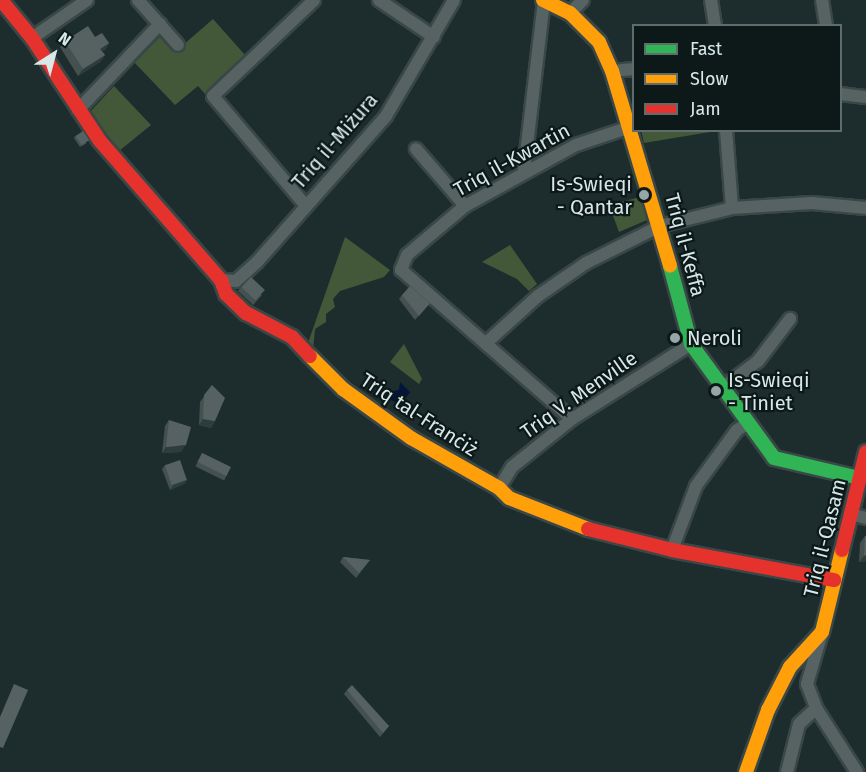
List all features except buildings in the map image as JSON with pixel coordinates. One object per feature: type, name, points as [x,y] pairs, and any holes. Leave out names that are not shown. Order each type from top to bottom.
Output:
[{"type":"street","name":"Triq tal-Franċiż","points":[[1,0],[32,38],[78,110],[146,197],[221,280],[226,294],[246,313],[292,337],[343,389],[411,438],[499,488],[509,498],[585,528],[672,550],[834,580]]},
{"type":"street","points":[[32,38],[87,0]]},
{"type":"street","points":[[138,0],[178,45]]},
{"type":"street","points":[[306,206],[213,96],[314,0]]},
{"type":"street","points":[[379,0],[434,37]]},
{"type":"street","name":"Triq il-Miżura","points":[[221,280],[236,281],[257,262],[386,116],[454,0]]},
{"type":"street","points":[[524,171],[543,0]]},
{"type":"street","name":"Triq il-Keffa","points":[[543,0],[570,13],[599,42],[612,71],[660,226],[691,344],[774,458],[859,478]]},
{"type":"street","points":[[570,13],[583,0]]},
{"type":"street","points":[[711,0],[715,24]]},
{"type":"street","points":[[822,0],[826,24]]},
{"type":"street","points":[[78,110],[160,24]]},
{"type":"street","points":[[612,71],[632,69]]},
{"type":"street","points":[[842,94],[866,97]]},
{"type":"street","name":"Triq il-Kwartin","points":[[486,343],[401,270],[407,255],[465,206],[524,171],[576,145],[630,127]]},
{"type":"street","points":[[726,132],[732,208]]},
{"type":"street","points":[[416,149],[465,206]]},
{"type":"street","points":[[572,419],[486,343],[538,296],[586,263],[660,226],[732,208],[812,202],[866,208]]},
{"type":"street","points":[[722,388],[758,361],[790,320]]},
{"type":"street","name":"Triq V. Menville","points":[[499,488],[512,467],[572,419],[691,344]]},
{"type":"street","points":[[672,550],[696,486],[737,430],[748,423]]},
{"type":"street","name":"Triq il-Qasam","points":[[822,632],[866,452]]},
{"type":"street","points":[[851,514],[866,518]]},
{"type":"street","points":[[822,632],[807,684],[816,708],[857,772]]},
{"type":"street","points":[[746,772],[768,710],[790,668],[822,632]]},
{"type":"street","points":[[787,772],[799,724],[816,708]]},
{"type":"green space","points":[[213,19],[245,55],[206,95],[198,86],[175,105],[134,62],[161,36],[175,52]]},
{"type":"green space","points":[[114,86],[151,125],[119,151],[89,113]]},
{"type":"green space","points":[[641,132],[710,132],[644,143]]},
{"type":"green space","points":[[644,196],[650,215],[647,220],[619,232],[609,205]]},
{"type":"green space","points":[[345,237],[390,270],[384,277],[340,291],[333,299],[335,307],[326,314],[326,322],[315,329],[313,350],[308,343]]},
{"type":"green space","points":[[510,245],[537,284],[529,291],[517,279],[482,262]]},
{"type":"green space","points":[[404,344],[422,379],[419,384],[390,362]]},
{"type":"water","points":[[400,382],[410,392],[403,402],[398,403],[391,400],[390,392],[399,390]]},
{"type":"traffic: fast","points":[[670,266],[691,344],[774,458],[859,478]]},
{"type":"traffic: slow","points":[[543,0],[570,13],[599,42],[612,71],[670,266]]},
{"type":"traffic: slow","points":[[310,356],[343,389],[411,438],[499,488],[509,498],[588,529]]},
{"type":"traffic: slow","points":[[746,772],[768,710],[790,667],[822,632],[842,550]]},
{"type":"traffic: jam","points":[[1,0],[32,38],[100,141],[221,280],[226,294],[246,313],[292,337],[310,356]]},
{"type":"traffic: jam","points":[[842,550],[866,452]]},
{"type":"traffic: jam","points":[[588,529],[672,550],[834,580]]},
{"type":"place","name":"Is-Swieqi - Qantar","points":[[644,195]]},
{"type":"place","name":"Neroli","points":[[675,338]]},
{"type":"place","name":"Is-Swieqi - Tiniet","points":[[716,391]]}]
